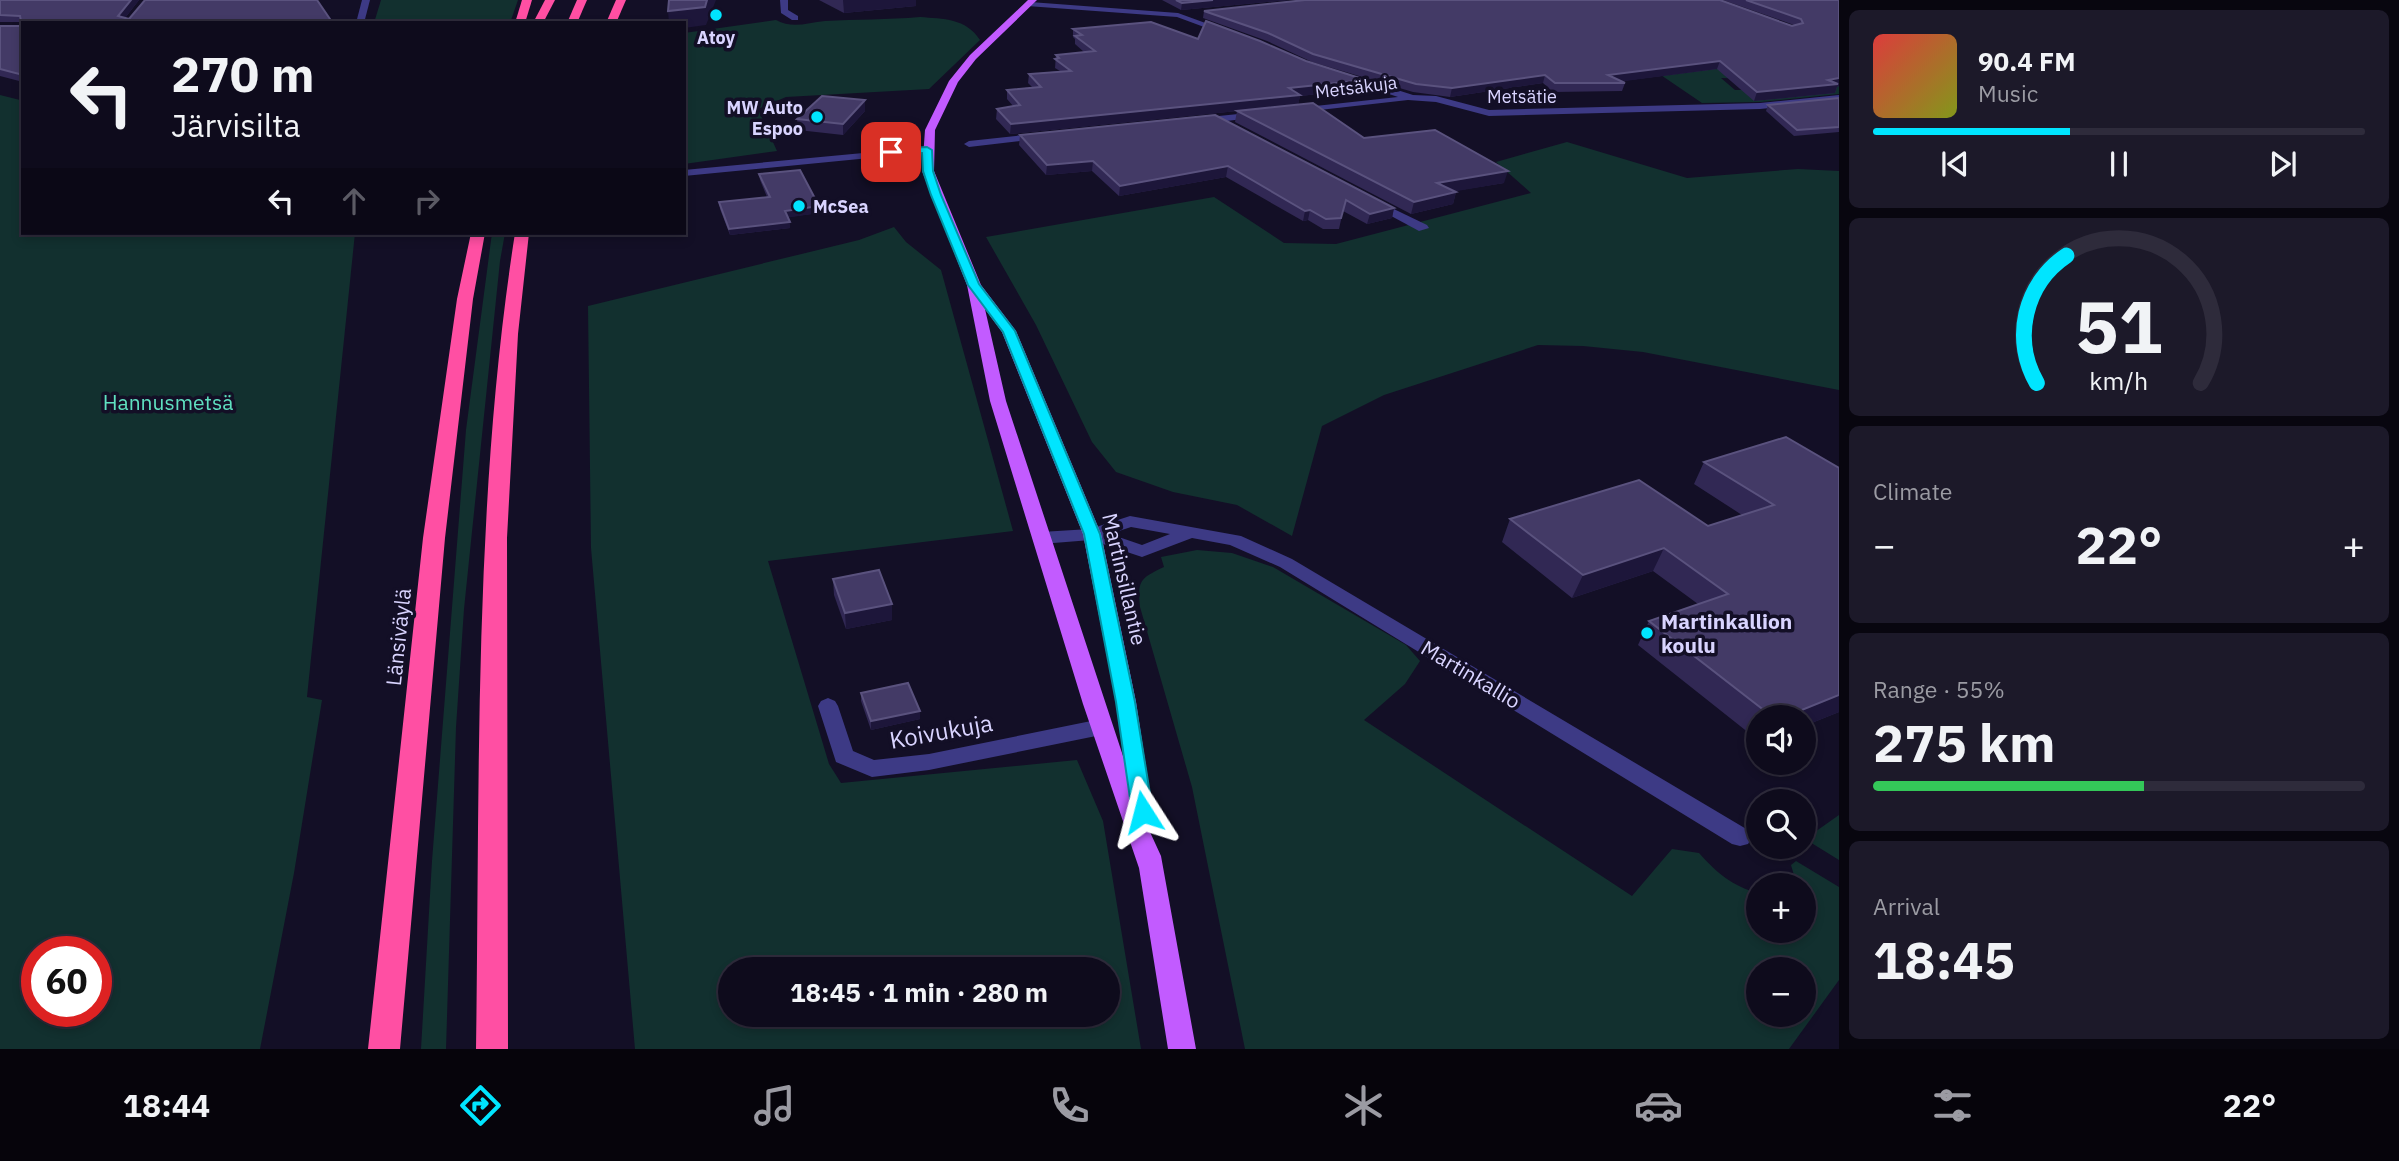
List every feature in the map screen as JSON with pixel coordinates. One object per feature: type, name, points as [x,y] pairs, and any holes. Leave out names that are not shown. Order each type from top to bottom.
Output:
[{"type":"highway","points":[[521,21],[527,0]]},
{"type":"highway","points":[[539,21],[550,0]]},
{"type":"highway","points":[[573,21],[582,0]]},
{"type":"highway","points":[[612,21],[621,0]]},
{"type":"highway","name":"Länsiväylä","points":[[384,1049],[434,538],[465,299],[478,235]]},
{"type":"highway","points":[[492,1049],[495,533],[513,293],[522,235]]},
{"type":"main road","name":"Martinsillantie","points":[[1031,2],[973,57],[954,81],[930,130],[928,171],[974,285],[998,401],[1101,727],[1151,868]]},
{"type":"main road","name":"Martinsillantie","points":[[974,285],[1009,331],[1092,534],[1126,702],[1182,1049]]},
{"type":"street","points":[[361,21],[366,0]]},
{"type":"street","points":[[784,0],[785,11],[795,19]]},
{"type":"street","points":[[1031,2],[1051,10],[1121,16],[1199,13]]},
{"type":"street","points":[[1178,15],[1236,36]]},
{"type":"street","name":"Metsätie","points":[[1329,73],[1412,97],[1436,99],[1481,112],[1760,106],[1839,99]]},
{"type":"street","name":"Metsäkuja","points":[[1282,112],[1412,97]]},
{"type":"street","points":[[1189,122],[1269,114]]},
{"type":"street","points":[[1216,119],[1239,131]]},
{"type":"street","points":[[969,144],[1053,135]]},
{"type":"street","points":[[686,173],[927,150]]},
{"type":"street","points":[[1358,194],[1423,228]]},
{"type":"street","name":"Martinkallio","points":[[1041,538],[1092,534],[1130,521],[1235,540],[1286,563],[1740,837]]},
{"type":"street","name":"Martinkallio","points":[[1092,534],[1142,551],[1193,531]]},
{"type":"street","name":"Koivukuja","points":[[828,706],[844,756],[872,769],[929,762],[1101,727]]},
{"type":"green space","points":[[381,0],[518,0],[511,21],[375,21]]},
{"type":"green space","points":[[1667,5],[1831,81],[1839,86],[1839,94],[1761,102],[1702,103],[1652,69]],"holes":[[[1721,78],[1763,79],[1778,90],[1735,90]]]},
{"type":"green space","points":[[945,19],[968,27],[980,40],[929,89],[786,97],[758,109],[777,151],[686,164],[686,33],[776,20],[794,25],[825,21]]},
{"type":"green space","name":"Hannusmetsä","points":[[0,95],[20,100],[21,104],[21,235],[355,235],[307,697],[322,700],[294,873],[260,1049],[0,1049]]},
{"type":"green space","points":[[1567,142],[1687,178],[1798,169],[1839,171],[1839,390],[1643,352],[1538,345],[1384,395],[1322,426],[1292,536],[1237,505],[1173,492],[1116,472],[1092,442],[1036,325],[986,237],[1214,197],[1284,243],[1336,244],[1531,193],[1496,162]]},
{"type":"green space","points":[[894,227],[906,242],[941,270],[1013,531],[768,561],[829,764],[841,783],[1077,760],[1103,821],[1141,1049],[635,1049],[591,548],[588,306],[859,240]]},
{"type":"green space","points":[[492,235],[505,235],[464,609],[456,727],[446,1049],[421,1049],[432,861],[466,430]]},
{"type":"green space","points":[[1197,550],[1232,553],[1273,567],[1406,645],[1420,661],[1405,684],[1364,720],[1632,896],[1672,849],[1699,853],[1726,878],[1746,889],[1746,943],[1816,943],[1816,873],[1839,887],[1839,980],[1816,1012],[1816,957],[1746,957],[1746,1027],[1805,1027],[1789,1049],[1245,1049],[1192,787],[1140,607],[1139,591],[1142,581],[1164,567],[1161,557]]},
{"type":"green space","points":[[1839,815],[1839,860],[1816,846],[1816,831]]},
{"type":"green space","points":[[1796,861],[1816,873],[1793,873],[1791,865]]},
{"type":"building","points":[[0,0],[131,0],[118,16],[129,19],[145,0],[317,0],[331,21],[21,21],[20,16],[0,15]]},
{"type":"building","points":[[669,0],[707,0],[705,7],[668,11]]},
{"type":"building","points":[[1176,0],[1213,0],[1182,3]]},
{"type":"building","points":[[1305,0],[1720,0],[1792,26],[1803,23],[1801,19],[1746,0],[1839,0],[1839,78],[1828,80],[1838,84],[1757,92],[1720,61],[1608,75],[1625,83],[1555,83],[1545,75],[1452,88],[1416,84],[1313,54],[1268,33],[1204,11]]},
{"type":"building","points":[[1206,21],[1306,61],[1366,80],[1289,88],[1300,95],[1011,124],[997,109],[1020,105],[1007,90],[1041,87],[1029,74],[1071,71],[1055,59],[1059,58],[1056,55],[1095,51],[1075,36],[1082,35],[1073,29],[1151,22],[1198,39]]},
{"type":"building","points":[[0,26],[21,26],[21,74],[0,69]]},
{"type":"building","points":[[822,96],[865,100],[843,124],[797,119]]},
{"type":"building","points":[[1839,98],[1839,127],[1797,130],[1768,105]]},
{"type":"building","points":[[1313,103],[1364,138],[1435,130],[1508,171],[1437,183],[1456,192],[1414,202],[1237,111]]},
{"type":"building","points":[[1215,115],[1394,208],[1370,214],[1346,200],[1341,218],[1326,219],[1310,210],[1305,211],[1228,166],[1120,186],[1093,161],[1047,165],[1020,135]]},
{"type":"building","name":"McSea","points":[[800,170],[819,206],[785,211],[790,222],[729,229],[719,202],[770,197],[759,174]]},
{"type":"building","points":[[1786,437],[1839,468],[1839,695],[1814,705],[1757,705],[1649,621],[1728,594],[1664,548],[1583,575],[1510,519],[1639,480],[1708,526],[1774,505],[1704,462]]},
{"type":"building","points":[[879,570],[892,604],[845,613],[833,579]]},
{"type":"building","points":[[908,683],[920,711],[871,721],[861,693]]},
{"type":"place","name":"Atoy","points":[[716,15]]},
{"type":"place","name":"MW Auto Espoo","points":[[817,117]]},
{"type":"place","name":"McSea","points":[[799,206]]},
{"type":"place","name":"Martinkallion koulu","points":[[1647,633]]},
{"type":"route","points":[[891,152],[927,150],[928,171],[936,195],[974,285],[1009,331],[1092,534],[1126,702],[1143,812]]}]
